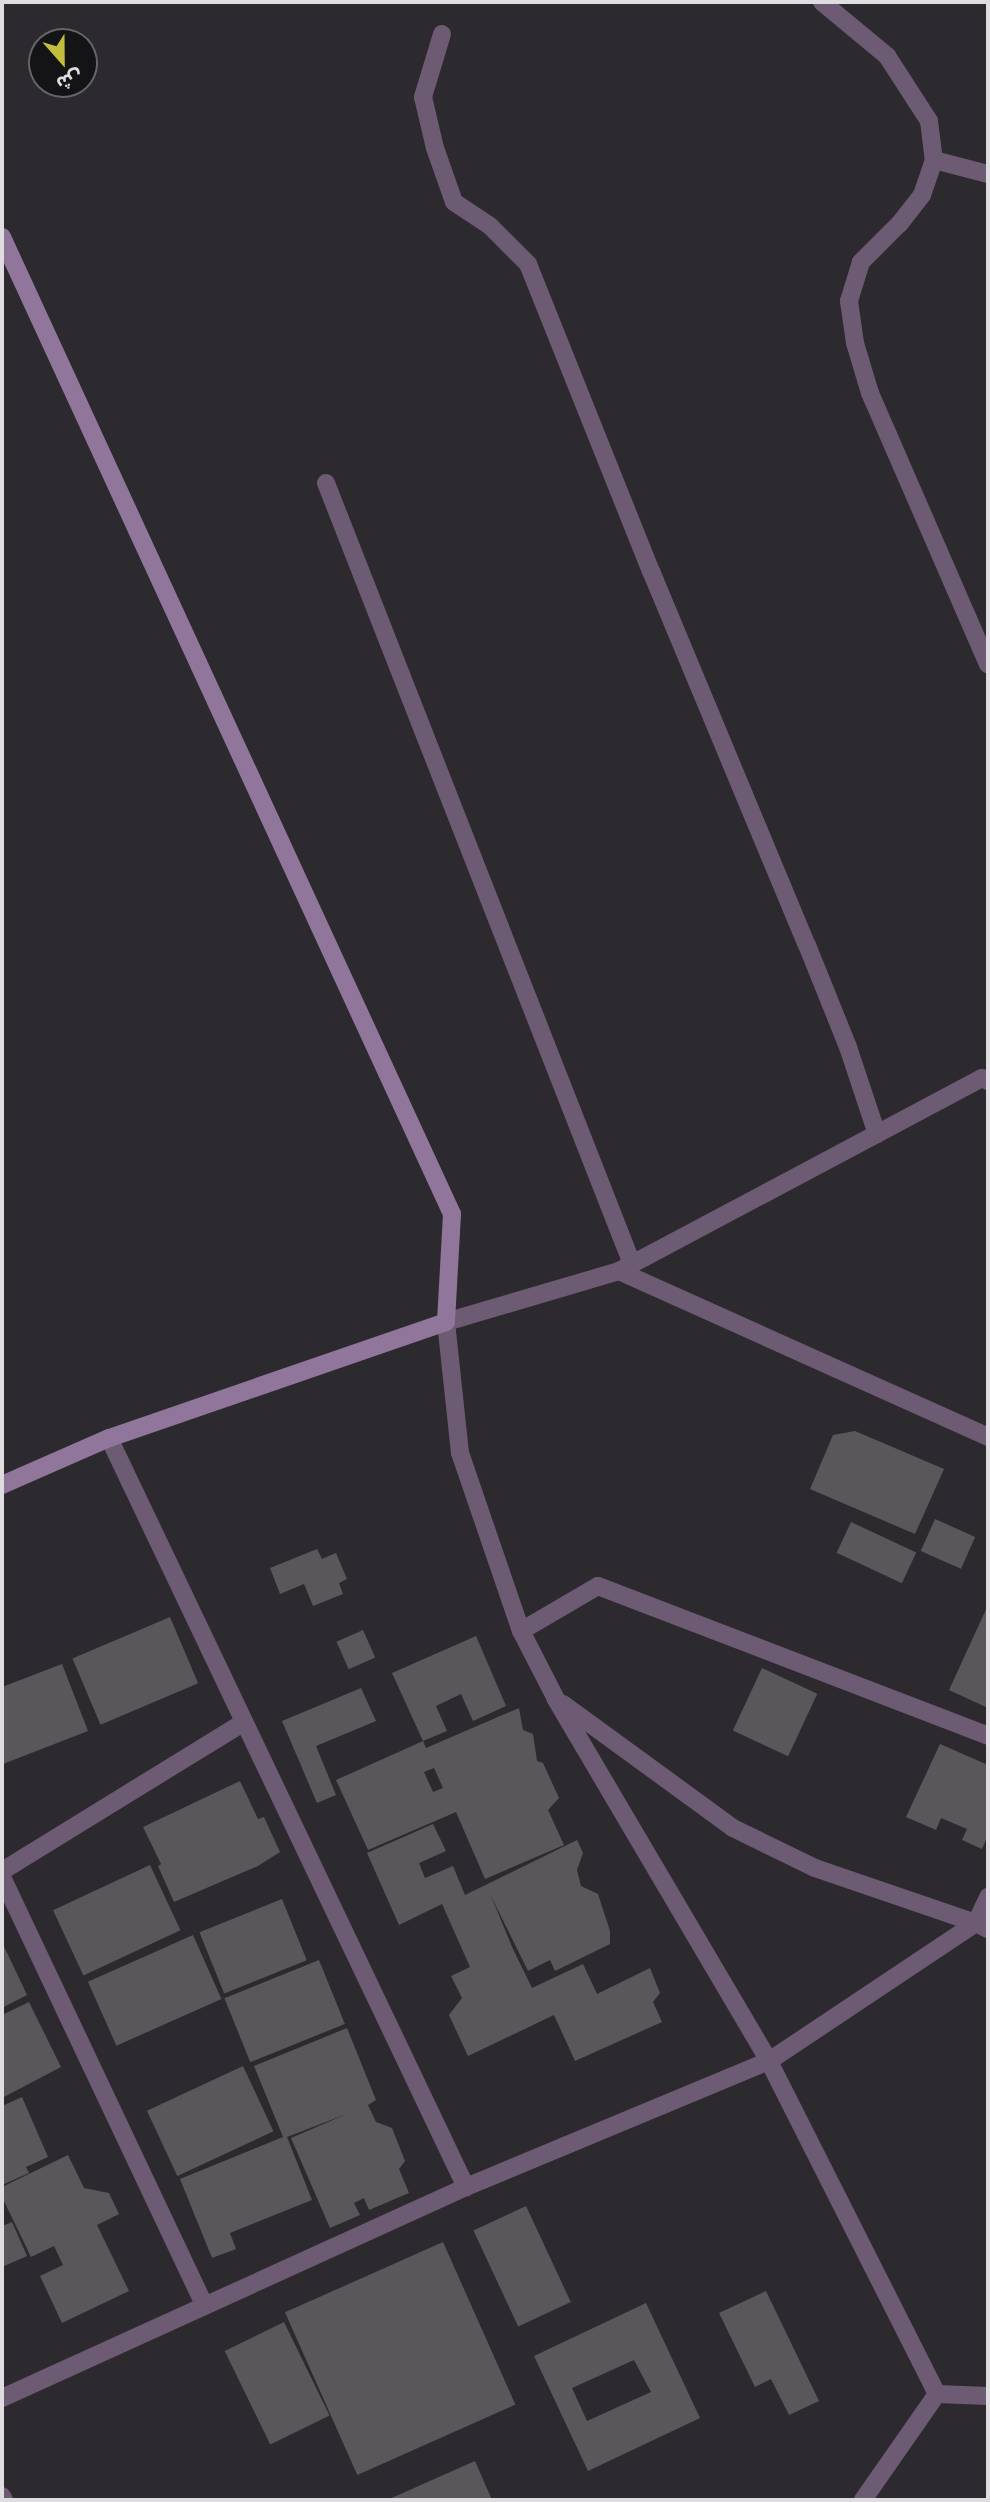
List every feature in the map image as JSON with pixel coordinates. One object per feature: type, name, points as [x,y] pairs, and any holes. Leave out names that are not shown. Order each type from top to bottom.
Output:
[{"type":"main road","points":[[2,237],[452,1214],[446,1322],[307,1367],[109,1438],[2,1485]]},
{"type":"street","points":[[822,2],[887,56],[929,121],[934,160],[922,195],[861,262],[849,301],[855,343],[870,393],[988,665]]},
{"type":"street","points":[[442,34],[423,97],[435,148],[454,202],[490,226],[528,264],[651,571],[833,1009],[877,1134]]},
{"type":"street","points":[[934,160],[988,174]]},
{"type":"street","points":[[326,483],[626,1268],[988,1437]]},
{"type":"street","points":[[937,2394],[769,2061],[556,1699],[521,1631],[460,1453],[446,1322],[626,1268],[982,1078],[988,1081]]},
{"type":"street","points":[[109,1438],[466,2187]]},
{"type":"street","points":[[521,1631],[598,1586],[988,1736]]},
{"type":"street","points":[[556,1699],[733,1828],[815,1868],[982,1926]]},
{"type":"street","points":[[2,1871],[243,1723]]},
{"type":"street","points":[[2,1877],[204,2305]]},
{"type":"street","points":[[2,2399],[466,2187],[769,2061],[982,1926],[988,1897]]},
{"type":"street","points":[[937,2394],[988,2396]]},
{"type":"street","points":[[863,2500],[937,2394]]},
{"type":"building","points":[[855,1431],[944,1469],[915,1534],[810,1489],[833,1435]]},
{"type":"building","points":[[935,1519],[975,1537],[961,1569],[921,1551]]},
{"type":"building","points":[[851,1522],[916,1552],[902,1583],[837,1553]]},
{"type":"building","points":[[317,1549],[322,1559],[336,1553],[347,1579],[339,1583],[343,1594],[313,1606],[304,1584],[280,1594],[270,1568]]},
{"type":"building","points":[[988,1605],[988,1708],[949,1690]]},
{"type":"building","points":[[170,1617],[198,1683],[101,1725],[72,1658]]},
{"type":"building","points":[[363,1630],[375,1657],[349,1669],[337,1642]]},
{"type":"building","points":[[476,1636],[506,1706],[473,1721],[461,1694],[436,1706],[447,1731],[423,1741],[392,1673]]},
{"type":"building","points":[[62,1664],[88,1731],[3,1764],[2,1687]]},
{"type":"building","points":[[762,1668],[817,1694],[788,1756],[733,1731]]},
{"type":"building","points":[[361,1688],[376,1721],[316,1746],[336,1795],[317,1803],[282,1721]]},
{"type":"building","points":[[519,1708],[523,1730],[533,1734],[537,1761],[543,1763],[559,1798],[548,1810],[564,1845],[485,1879],[456,1812],[368,1850],[336,1780],[423,1741],[426,1748]],"holes":[[[434,1768],[443,1788],[433,1792],[424,1772]]]},
{"type":"building","points":[[940,1744],[988,1765],[988,1835],[982,1849],[962,1840],[967,1829],[941,1818],[936,1830],[906,1817]]},
{"type":"building","points":[[240,1781],[258,1819],[264,1817],[280,1852],[258,1866],[174,1902],[158,1866],[161,1864],[143,1827]]},
{"type":"building","points":[[433,1824],[446,1851],[419,1863],[425,1878],[453,1866],[465,1895],[577,1840],[583,1853],[577,1870],[581,1886],[598,1894],[610,1931],[610,1944],[555,1971],[550,1960],[528,1971],[491,1896],[513,1949],[532,1988],[583,1964],[597,1994],[650,1968],[660,1993],[653,2002],[662,2022],[575,2061],[554,2015],[468,2056],[449,2015],[462,1998],[451,1976],[470,1967],[442,1904],[399,1925],[367,1853]]},
{"type":"building","points":[[150,1865],[180,1930],[83,1975],[53,1910]]},
{"type":"building","points":[[282,1899],[307,1960],[224,1994],[199,1932]]},
{"type":"building","points":[[193,1935],[221,1999],[116,2046],[88,1982]]},
{"type":"building","points":[[2,1942],[27,1995],[2,2008]]},
{"type":"building","points":[[319,1960],[345,2024],[250,2062],[224,1998]]},
{"type":"building","points":[[29,2002],[61,2067],[2,2098],[2,2015]]},
{"type":"building","points":[[347,2028],[376,2100],[368,2105],[376,2122],[392,2128],[405,2161],[399,2169],[409,2193],[369,2210],[364,2198],[354,2203],[360,2215],[330,2228],[291,2138],[349,2113],[287,2137],[312,2200],[230,2233],[236,2249],[212,2258],[180,2179],[283,2137],[254,2066]]},
{"type":"building","points":[[243,2066],[273,2131],[177,2176],[147,2111]]},
{"type":"building","points":[[22,2097],[48,2157],[26,2167],[29,2173],[2,2185],[2,2106]]},
{"type":"building","points":[[68,2155],[84,2188],[109,2193],[119,2214],[97,2225],[129,2291],[62,2323],[40,2276],[63,2265],[54,2246],[31,2257],[2,2197],[2,2187]]},
{"type":"building","points":[[526,2206],[571,2302],[518,2327],[473,2231]]},
{"type":"building","points":[[12,2222],[27,2256],[2,2267],[2,2226]]},
{"type":"building","points":[[443,2242],[515,2405],[357,2475],[285,2312]]},
{"type":"building","points":[[766,2291],[819,2401],[789,2415],[771,2379],[755,2387],[719,2313]]},
{"type":"building","points":[[646,2303],[700,2418],[588,2471],[534,2356]],"holes":[[[634,2360],[651,2392],[587,2421],[572,2388]]]},
{"type":"building","points":[[284,2322],[330,2415],[270,2444],[225,2351]]},
{"type":"building","points":[[475,2461],[492,2500],[387,2500]]}]
